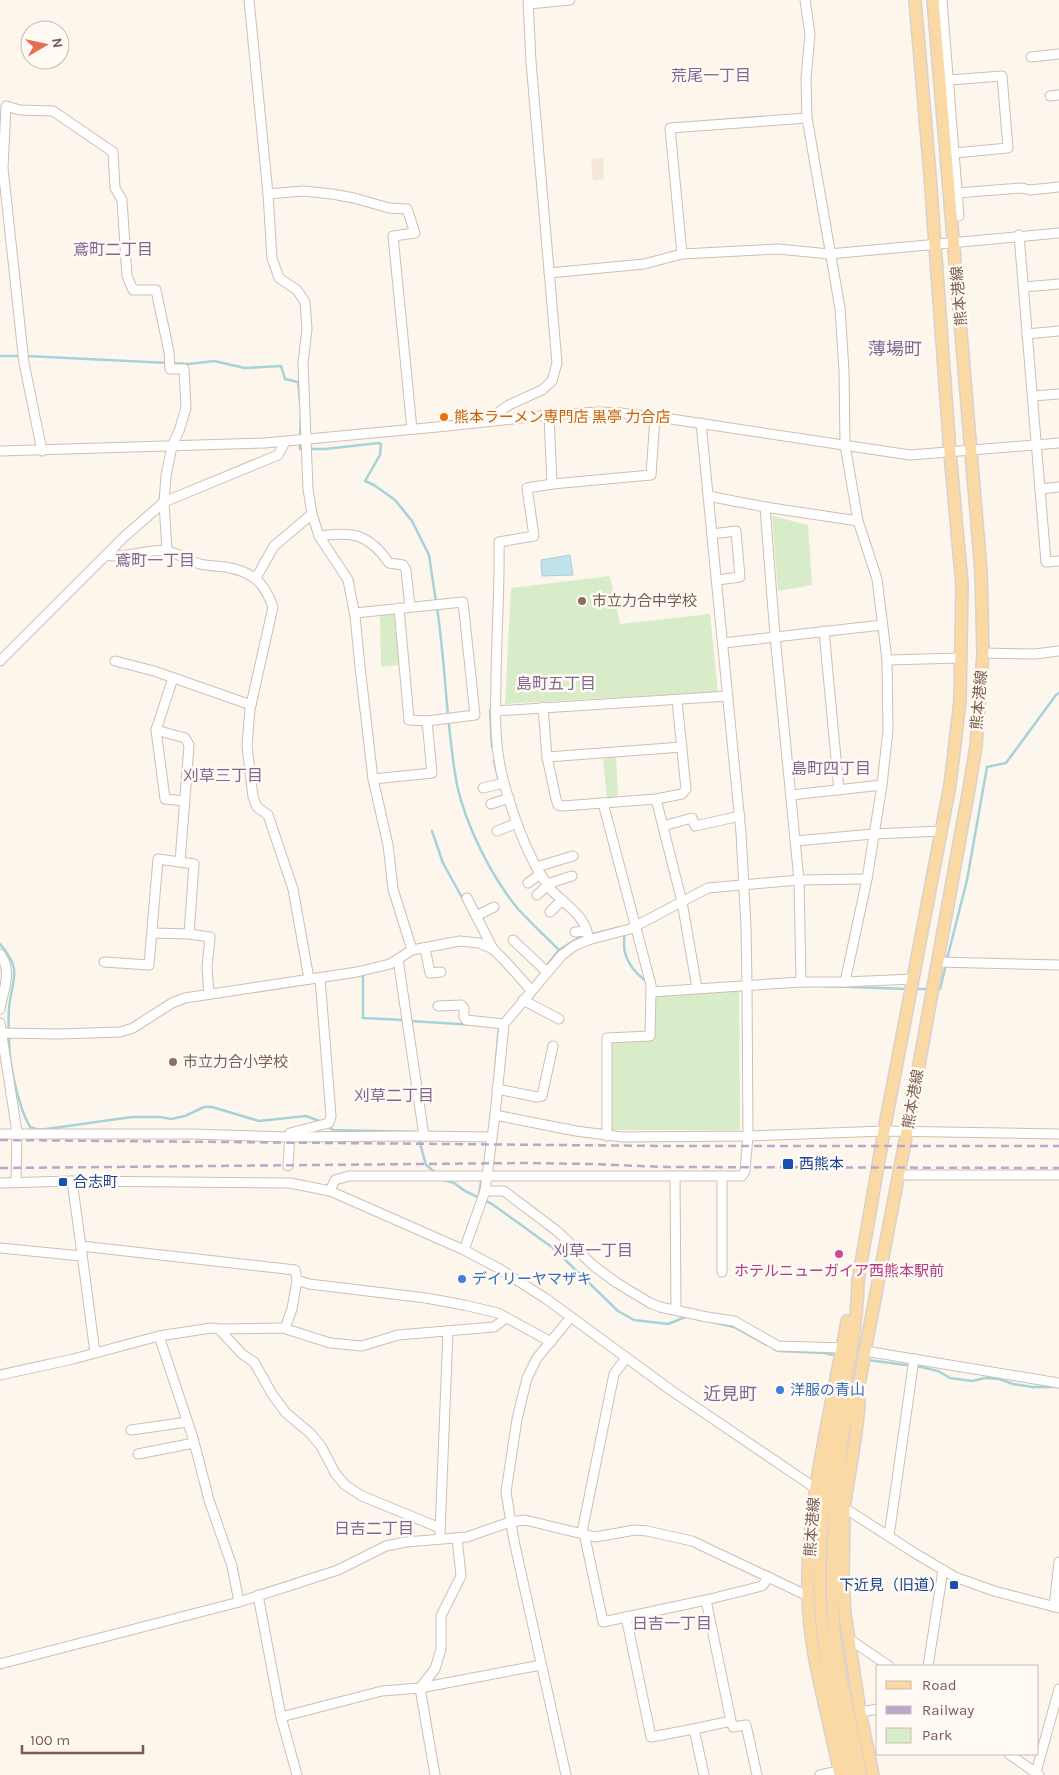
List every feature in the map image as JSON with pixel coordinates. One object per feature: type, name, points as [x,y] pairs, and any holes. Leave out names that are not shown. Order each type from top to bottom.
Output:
[{"type":"main road","name":"熊本港線","points":[[861,1775],[846,1728],[826,1652],[821,1615],[821,1539],[825,1495],[854,1331],[858,1303],[858,1281],[884,1131],[941,831],[956,743],[960,701],[962,585],[915,0]]},
{"type":"main road","name":"熊本港線","points":[[843,1774],[846,1728],[834,1632],[832,1576],[840,1505],[859,1405],[858,1391],[865,1351],[970,783],[976,746],[983,653],[981,571],[972,450],[934,0]]},
{"type":"main road","name":"熊本港線","points":[[843,1774],[811,1633],[808,1596],[809,1539],[815,1488],[851,1300],[858,1281]]},
{"type":"main road","name":"熊本港線","points":[[840,1505],[843,1577],[849,1640],[860,1712],[873,1775]]},
{"type":"street","points":[[249,0],[268,194],[272,258],[279,278],[297,290],[305,302],[306,330],[303,363],[308,489],[312,514],[319,536],[348,579],[355,613],[373,779],[388,846],[393,889],[412,950]]},
{"type":"street","points":[[491,421],[496,414],[509,405],[542,390],[552,381],[557,363],[531,62],[529,2],[570,0]]},
{"type":"street","points":[[806,0],[810,34],[806,80],[807,118],[829,254],[840,308],[844,371],[845,445],[858,521],[876,579],[887,660],[888,730],[882,785],[867,879],[845,982]]},
{"type":"street","points":[[942,0],[959,216]]},
{"type":"street","points":[[1031,57],[1059,54]]},
{"type":"street","points":[[948,80],[1002,76],[1008,148],[954,153]]},
{"type":"street","points":[[42,451],[24,363],[5,188],[3,168],[6,106],[20,110],[53,111],[113,152],[115,188],[122,200],[127,276],[133,290],[156,290],[169,352],[170,370],[184,369],[186,408],[172,446],[164,502],[167,551]]},
{"type":"street","points":[[682,254],[670,128],[807,118]]},
{"type":"street","points":[[957,193],[1059,187]]},
{"type":"street","points":[[268,194],[303,191],[332,194],[389,208],[407,209],[415,233],[393,236],[412,430]]},
{"type":"street","points":[[549,273],[644,264],[682,254],[778,249],[829,254],[1059,233]]},
{"type":"street","points":[[1019,236],[1046,562],[1059,562]]},
{"type":"street","points":[[1024,287],[1059,284]]},
{"type":"street","points":[[1027,334],[1059,331]]},
{"type":"street","points":[[1033,396],[1059,394]]},
{"type":"street","points":[[0,451],[285,442],[549,414],[613,413],[701,423],[910,455],[1059,443]]},
{"type":"street","points":[[549,414],[552,484]]},
{"type":"street","points":[[587,936],[582,919],[562,900],[538,870],[524,841],[504,784],[496,732],[496,658],[500,587],[499,542],[534,536],[527,488],[552,484],[651,476],[654,417]]},
{"type":"street","points":[[330,1191],[335,1180],[349,1176],[675,1177],[742,1176],[745,1171],[748,1136],[747,986],[740,816],[701,423]]},
{"type":"street","points":[[0,661],[124,537],[164,502],[278,455],[285,442]]},
{"type":"street","points":[[1040,489],[1059,487]]},
{"type":"street","points":[[708,496],[858,521]]},
{"type":"street","points":[[765,507],[775,636],[799,880],[802,982]]},
{"type":"street","points":[[256,578],[274,546],[312,514]]},
{"type":"street","points":[[712,534],[736,531],[740,577],[717,580]]},
{"type":"street","points":[[319,536],[354,534],[370,541],[379,548],[389,563],[403,565],[406,570],[410,607]]},
{"type":"street","points":[[106,555],[116,557],[167,551],[200,564],[229,568],[256,578],[267,590],[273,607],[251,705],[247,746],[252,797],[257,807],[268,815],[293,889],[309,979]]},
{"type":"street","points":[[355,613],[399,608],[463,602],[475,715],[427,721],[409,720],[399,608]]},
{"type":"street","points":[[722,642],[882,624]]},
{"type":"street","points":[[824,631],[839,790]]},
{"type":"street","points":[[983,653],[1035,654],[1059,651]]},
{"type":"street","points":[[887,660],[961,658]]},
{"type":"street","points":[[115,661],[154,671],[251,705]]},
{"type":"street","points":[[173,678],[156,730],[165,799],[185,801]]},
{"type":"street","points":[[496,711],[728,696]]},
{"type":"street","points":[[543,707],[547,757],[558,804],[604,803],[656,799],[682,794],[686,789],[677,700]]},
{"type":"street","points":[[373,779],[432,773],[427,721]]},
{"type":"street","points":[[156,730],[186,738],[189,745],[180,862]]},
{"type":"street","points":[[547,757],[682,747]]},
{"type":"street","points":[[483,788],[504,784]]},
{"type":"street","points":[[791,795],[882,785]]},
{"type":"street","points":[[491,804],[509,798]]},
{"type":"street","points":[[656,799],[682,902],[697,988]]},
{"type":"street","points":[[604,803],[651,985],[650,1036],[607,1038],[607,1136]]},
{"type":"street","points":[[663,826],[692,818],[695,826],[740,816]]},
{"type":"street","points":[[497,831],[518,823]]},
{"type":"street","points":[[795,841],[873,834],[941,831]]},
{"type":"street","points":[[528,883],[538,870],[574,856]]},
{"type":"street","points":[[104,962],[150,965],[158,859],[194,864],[189,934]]},
{"type":"street","points":[[537,895],[548,884],[572,876]]},
{"type":"street","points":[[464,1250],[485,1191],[504,1024],[546,972],[568,950],[587,936],[630,929],[708,888],[799,880],[867,879]]},
{"type":"street","points":[[467,898],[492,949],[531,990]]},
{"type":"street","points":[[550,912],[562,900]]},
{"type":"street","points":[[476,916],[494,907]]},
{"type":"street","points":[[575,932],[587,936]]},
{"type":"street","points":[[153,933],[189,934],[210,937],[207,968],[209,994]]},
{"type":"street","points":[[513,940],[546,972]]},
{"type":"street","points":[[16,1183],[17,1135],[1,1028],[59,1034],[120,1032],[134,1028],[172,1003],[184,998],[357,972],[390,964],[412,950],[452,942],[468,941],[492,949]]},
{"type":"street","points":[[425,948],[430,973],[441,972]]},
{"type":"street","points":[[0,954],[4,959],[8,979],[0,1009]]},
{"type":"street","points":[[398,959],[424,1136]]},
{"type":"street","points":[[938,962],[1059,964]]},
{"type":"street","points":[[288,1166],[288,1137],[290,1133],[329,1123],[320,978]]},
{"type":"street","points":[[651,992],[802,982],[914,980]]},
{"type":"street","points":[[523,1000],[559,1019]]},
{"type":"street","points":[[438,1006],[461,1005],[464,1008],[466,1020],[504,1024]]},
{"type":"street","points":[[497,1090],[537,1097],[542,1096],[552,1046]]},
{"type":"street","points":[[495,1115],[607,1136],[748,1136],[884,1131],[1059,1134]]},
{"type":"street","points":[[0,1134],[492,1137]]},
{"type":"street","points":[[899,1175],[1059,1175]]},
{"type":"street","points":[[722,1176],[722,1272]]},
{"type":"street","points":[[675,1177],[676,1309]]},
{"type":"street","points":[[72,1181],[95,1353]]},
{"type":"street","points":[[0,1183],[72,1181],[290,1183],[330,1191],[464,1250],[498,1268],[545,1298],[672,1391],[825,1495],[955,1577],[994,1591],[1056,1608],[1059,1562]]},
{"type":"street","points":[[485,1191],[504,1192],[557,1232],[595,1267],[650,1303],[660,1307],[734,1321],[778,1346],[843,1348]]},
{"type":"street","points":[[81,1246],[295,1270],[298,1280],[292,1309],[285,1328]]},
{"type":"street","points":[[0,1248],[81,1256]]},
{"type":"street","points":[[298,1280],[309,1284],[464,1304],[498,1313],[551,1342]]},
{"type":"street","points":[[0,1375],[32,1369],[159,1336],[211,1328],[285,1328],[330,1343],[362,1346],[398,1335],[494,1327],[506,1318]]},
{"type":"street","points":[[566,1775],[510,1522],[506,1492],[517,1419],[527,1378],[537,1358],[571,1318]]},
{"type":"street","points":[[219,1329],[242,1354],[254,1362],[272,1394],[286,1413],[321,1446],[335,1473],[345,1485],[362,1496],[440,1528]]},
{"type":"street","points":[[441,1538],[448,1331]]},
{"type":"street","points":[[159,1336],[188,1422],[209,1500],[232,1566],[239,1602]]},
{"type":"street","points":[[865,1351],[1059,1383]]},
{"type":"street","points":[[626,1358],[614,1374],[583,1533],[603,1622],[762,1586],[769,1577]]},
{"type":"street","points":[[889,1536],[914,1358]]},
{"type":"street","points":[[131,1430],[188,1422]]},
{"type":"street","points":[[138,1454],[194,1443]]},
{"type":"street","points":[[0,1664],[239,1602],[338,1570],[386,1546],[441,1538],[467,1537],[510,1522],[525,1520],[595,1537],[635,1530],[692,1541],[808,1596]]},
{"type":"street","points":[[435,1775],[420,1688],[435,1669],[441,1649],[441,1616],[461,1576],[457,1538]]},
{"type":"street","points":[[928,1665],[943,1570]]},
{"type":"street","points":[[258,1595],[281,1717],[297,1775]]},
{"type":"street","points":[[706,1600],[730,1719],[733,1727],[746,1725],[757,1775]]},
{"type":"street","points":[[626,1617],[651,1737],[731,1721],[730,1719]]},
{"type":"street","points":[[849,1640],[887,1665]]},
{"type":"street","points":[[281,1717],[382,1691],[420,1688],[541,1665]]},
{"type":"street","points":[[1010,1755],[1038,1774],[1059,1689]]},
{"type":"street","points":[[860,1712],[876,1709]]},
{"type":"street","points":[[694,1729],[704,1775]]},
{"type":"street","points":[[820,1775],[843,1774]]},
{"type":"shaded area","points":[[603,158],[604,179],[593,180],[591,159]]},
{"type":"green space","points":[[772,516],[808,525],[812,585],[778,591]]},
{"type":"green space","points":[[610,576],[620,624],[710,614],[718,692],[505,704],[511,588]]},
{"type":"green space","points":[[394,614],[399,665],[381,667],[380,616]]},
{"type":"green space","points":[[616,757],[618,796],[607,798],[603,759]]},
{"type":"green space","points":[[739,991],[740,1130],[610,1130],[609,1040],[655,1038],[656,996]]},
{"type":"water","points":[[570,555],[573,575],[542,576],[541,560]]},
{"type":"waterway","points":[[0,356],[21,356]]},
{"type":"waterway","points":[[26,356],[189,364],[214,361],[245,368],[281,366],[285,379],[298,382],[301,410]]},
{"type":"waterway","points":[[300,437],[301,415]]},
{"type":"waterway","points":[[300,443],[300,449],[325,449],[381,444],[380,455],[365,481],[395,500],[412,521],[429,555],[436,602]]},
{"type":"waterway","points":[[437,608],[453,763],[457,785],[473,834],[499,883],[519,910],[559,950],[580,937],[622,928]]},
{"type":"waterway","points":[[947,959],[967,880],[987,767],[1006,763],[1059,693]]},
{"type":"waterway","points":[[490,710],[492,747]]},
{"type":"waterway","points":[[494,761],[499,781]]},
{"type":"waterway","points":[[432,831],[443,863],[465,903]]},
{"type":"waterway","points":[[624,933],[624,950],[628,961],[634,970],[646,981]]},
{"type":"waterway","points":[[0,944],[12,961],[14,969],[9,1013],[9,1050],[18,1097],[30,1127],[39,1130],[132,1117],[171,1119],[185,1116],[204,1107],[212,1107],[259,1121],[306,1116],[322,1122]]},
{"type":"waterway","points":[[547,965],[559,950]]},
{"type":"waterway","points":[[936,989],[940,989],[946,965]]},
{"type":"waterway","points":[[363,974],[363,1018],[403,1020]]},
{"type":"waterway","points":[[821,986],[907,989]]},
{"type":"waterway","points":[[917,989],[928,989]]},
{"type":"waterway","points":[[410,1021],[475,1025]]},
{"type":"waterway","points":[[495,1070],[499,1026]]},
{"type":"waterway","points":[[328,1127],[333,1130],[417,1132],[426,1165],[436,1173]]},
{"type":"waterway","points":[[444,1180],[454,1183],[465,1191],[492,1204],[553,1248],[618,1311],[634,1320],[668,1324],[688,1316]]},
{"type":"waterway","points":[[479,1195],[481,1182]]},
{"type":"waterway","points":[[713,1322],[734,1327],[767,1345]]},
{"type":"waterway","points":[[774,1349],[838,1356]]},
{"type":"waterway","points":[[868,1360],[921,1367],[938,1371],[950,1378],[972,1381],[985,1378],[999,1379],[1013,1384],[1033,1387],[1059,1387]]},
{"type":"railway","points":[[0,1140],[668,1146],[1059,1146]]},
{"type":"railway","points":[[0,1168],[525,1163],[667,1167],[1059,1168]]},
{"type":"place","name":"熊本ラーメン専門店 黒亭 力合店","points":[[444,417]]},
{"type":"place","name":"市立力合中学校","points":[[582,601]]},
{"type":"place","name":"市立力合小学校","points":[[173,1062]]},
{"type":"place","name":"西熊本","points":[[788,1164]]},
{"type":"place","name":"合志町","points":[[63,1182]]},
{"type":"place","name":"ホテルニューガイア西熊本駅前","points":[[839,1254]]},
{"type":"place","name":"デイリーヤマザキ","points":[[462,1279]]},
{"type":"place","name":"洋服の青山","points":[[780,1390]]},
{"type":"place","name":"下近見（旧道）","points":[[954,1585]]},
{"type":"district","name":"荒尾一丁目","points":[[711,75]]},
{"type":"district","name":"鳶町二丁目","points":[[113,249]]},
{"type":"district","name":"薄場町","points":[[895,349]]},
{"type":"district","name":"鳶町一丁目","points":[[155,560]]},
{"type":"district","name":"島町五丁目","points":[[556,683]]},
{"type":"district","name":"島町四丁目","points":[[831,768]]},
{"type":"district","name":"刈草三丁目","points":[[223,775]]},
{"type":"district","name":"刈草二丁目","points":[[394,1095]]},
{"type":"district","name":"刈草一丁目","points":[[593,1250]]},
{"type":"district","name":"近見町","points":[[730,1394]]},
{"type":"district","name":"日吉二丁目","points":[[374,1528]]},
{"type":"district","name":"日吉一丁目","points":[[672,1623]]}]
